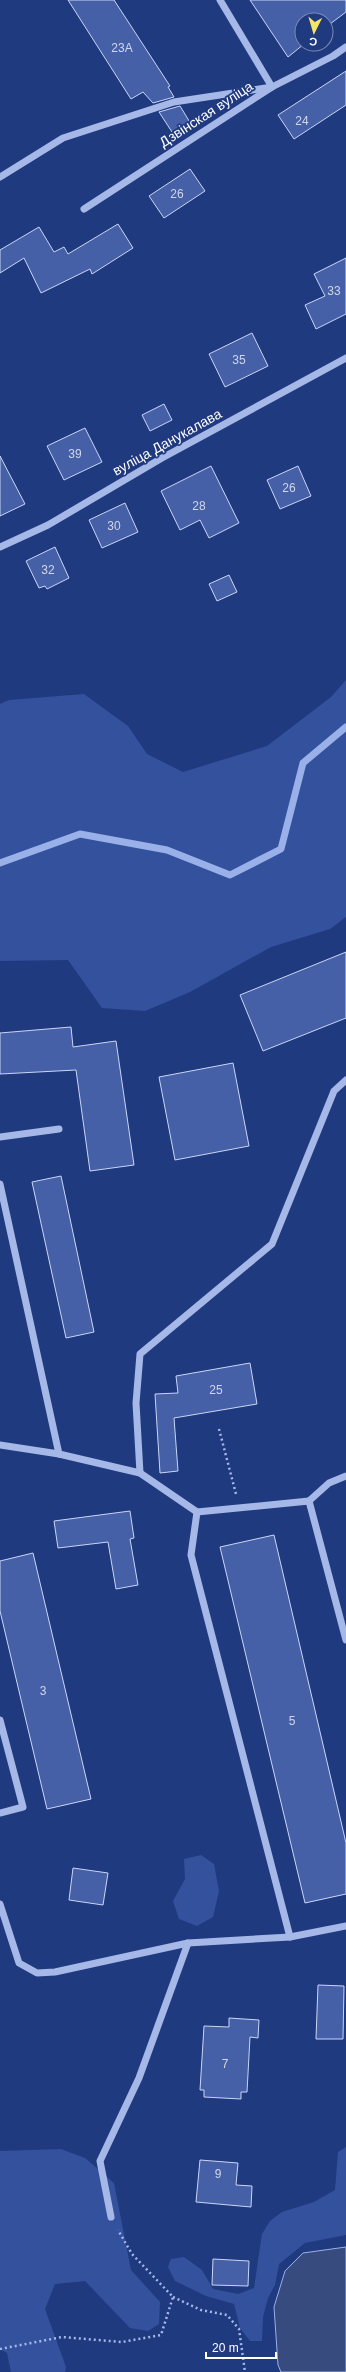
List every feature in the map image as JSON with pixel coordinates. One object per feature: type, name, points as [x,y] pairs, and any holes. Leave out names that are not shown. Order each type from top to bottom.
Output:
[{"type":"street","points":[[0,177],[63,138],[174,102],[272,87],[220,0]]},
{"type":"street","name":"Дзвінская вуліца","points":[[84,209],[272,87],[334,56],[346,47]]},
{"type":"street","name":"вуліца Данукалава","points":[[0,547],[48,525],[162,458],[346,358]]},
{"type":"street","points":[[140,1473],[136,1403],[140,1354],[272,1244],[334,1091],[346,1080]]},
{"type":"street","points":[[0,1137],[59,1129]]},
{"type":"street","points":[[0,1184],[59,1454]]},
{"type":"street","points":[[0,1445],[59,1454],[140,1473],[196,1512],[309,1501],[329,1483],[346,1476]]},
{"type":"street","points":[[309,1501],[346,1640]]},
{"type":"street","points":[[196,1512],[191,1555],[290,1937]]},
{"type":"street","points":[[0,1720],[23,1807],[0,1813]]},
{"type":"street","points":[[0,1904],[19,1963],[37,1973],[55,1972],[188,1943],[290,1937],[346,1926]]},
{"type":"street","points":[[111,2217],[100,2162],[139,2078],[188,1943]]},
{"type":"path","points":[[219,1430],[240,1508]]},
{"type":"path","points":[[111,2217],[132,2254],[172,2297],[201,2310],[227,2315],[238,2329],[245,2372]]},
{"type":"path","points":[[0,2350],[62,2337],[122,2342],[161,2335],[172,2297]]},
{"type":"shaded area","points":[[346,680],[346,917],[330,929],[271,947],[190,992],[145,1011],[102,1008],[68,960],[0,961],[0,704],[9,700],[84,694],[128,726],[147,754],[183,772],[267,746],[331,697]]},
{"type":"shaded area","points":[[201,1855],[214,1864],[219,1891],[213,1917],[197,1926],[179,1919],[173,1901],[185,1879],[184,1859]]},
{"type":"shaded area","points":[[346,2147],[346,2235],[305,2243],[279,2264],[275,2285],[268,2298],[263,2317],[262,2341],[250,2341],[240,2328],[234,2304],[206,2296],[175,2281],[168,2267],[171,2259],[184,2257],[202,2270],[213,2289],[238,2294],[254,2288],[262,2234],[270,2221],[282,2212],[314,2202],[335,2190],[338,2152]]},
{"type":"shaded area","points":[[61,2149],[85,2158],[114,2183],[131,2270],[160,2302],[159,2324],[148,2331],[130,2328],[85,2281],[55,2284],[45,2309],[66,2367],[65,2372],[11,2372],[7,2353],[0,2349],[0,2151]]},
{"type":"shaded area","points":[[346,2247],[346,2372],[281,2372],[278,2365],[274,2307],[285,2271],[303,2253]]},
{"type":"building","points":[[68,0],[114,0],[170,86],[168,87],[174,97],[153,103],[143,92],[131,99]]},
{"type":"building","points":[[250,0],[346,0],[346,12],[334,21],[334,12],[294,12],[294,52],[288,57]]},
{"type":"building","points":[[346,71],[346,105],[294,139],[278,115]]},
{"type":"building","points":[[180,106],[191,124],[174,135],[159,112]]},
{"type":"building","points":[[190,169],[205,191],[164,218],[149,196]]},
{"type":"building","points":[[118,224],[133,248],[92,274],[90,269],[41,293],[24,258],[0,273],[0,250],[39,227],[54,252],[64,247],[68,254]]},
{"type":"building","points":[[346,258],[346,314],[316,329],[305,305],[325,296],[314,274]]},
{"type":"building","points":[[252,333],[268,366],[225,387],[209,354]]},
{"type":"building","points":[[164,404],[172,420],[150,431],[142,415]]},
{"type":"building","points":[[85,428],[102,462],[64,480],[47,446]]},
{"type":"building","points":[[0,456],[25,504],[0,516]]},
{"type":"building","points":[[211,466],[239,523],[209,538],[200,520],[180,530],[161,491]]},
{"type":"building","points":[[298,466],[311,496],[280,509],[267,480]]},
{"type":"building","points":[[125,503],[138,532],[102,548],[89,520]]},
{"type":"building","points":[[55,547],[69,578],[47,589],[45,586],[39,588],[26,561]]},
{"type":"building","points":[[229,575],[237,592],[217,601],[209,584]]},
{"type":"building","points":[[346,952],[346,1018],[263,1051],[240,995]]},
{"type":"building","points":[[71,1027],[73,1047],[116,1041],[134,1165],[90,1171],[76,1070],[0,1074],[0,1033]]},
{"type":"building","points":[[233,1063],[249,1146],[175,1160],[159,1077]]},
{"type":"building","points":[[61,1176],[94,1332],[66,1338],[32,1182]]},
{"type":"building","points":[[250,1363],[257,1404],[174,1418],[178,1471],[160,1473],[155,1394],[178,1393],[176,1376]]},
{"type":"building","points":[[130,1511],[134,1538],[130,1539],[138,1585],[116,1589],[108,1542],[58,1548],[54,1521]]},
{"type":"building","points":[[274,1535],[346,1843],[346,1894],[305,1903],[220,1547]]},
{"type":"building","points":[[33,1553],[91,1799],[47,1809],[0,1611],[0,1561]]},
{"type":"building","points":[[73,1868],[108,1873],[103,1905],[69,1900]]},
{"type":"building","points":[[318,1985],[344,1986],[343,2039],[316,2039]]},
{"type":"building","points":[[229,2018],[259,2020],[258,2038],[250,2037],[247,2092],[241,2092],[241,2099],[204,2097],[204,2090],[200,2090],[204,2026],[229,2027]]},
{"type":"building","points":[[200,2160],[238,2163],[236,2185],[252,2186],[251,2207],[196,2202]]},
{"type":"building","points":[[213,2259],[249,2261],[248,2286],[212,2285]]},
{"type":"waterway","points":[[0,863],[80,834],[167,850],[230,875],[281,849],[303,763],[346,727]]}]
